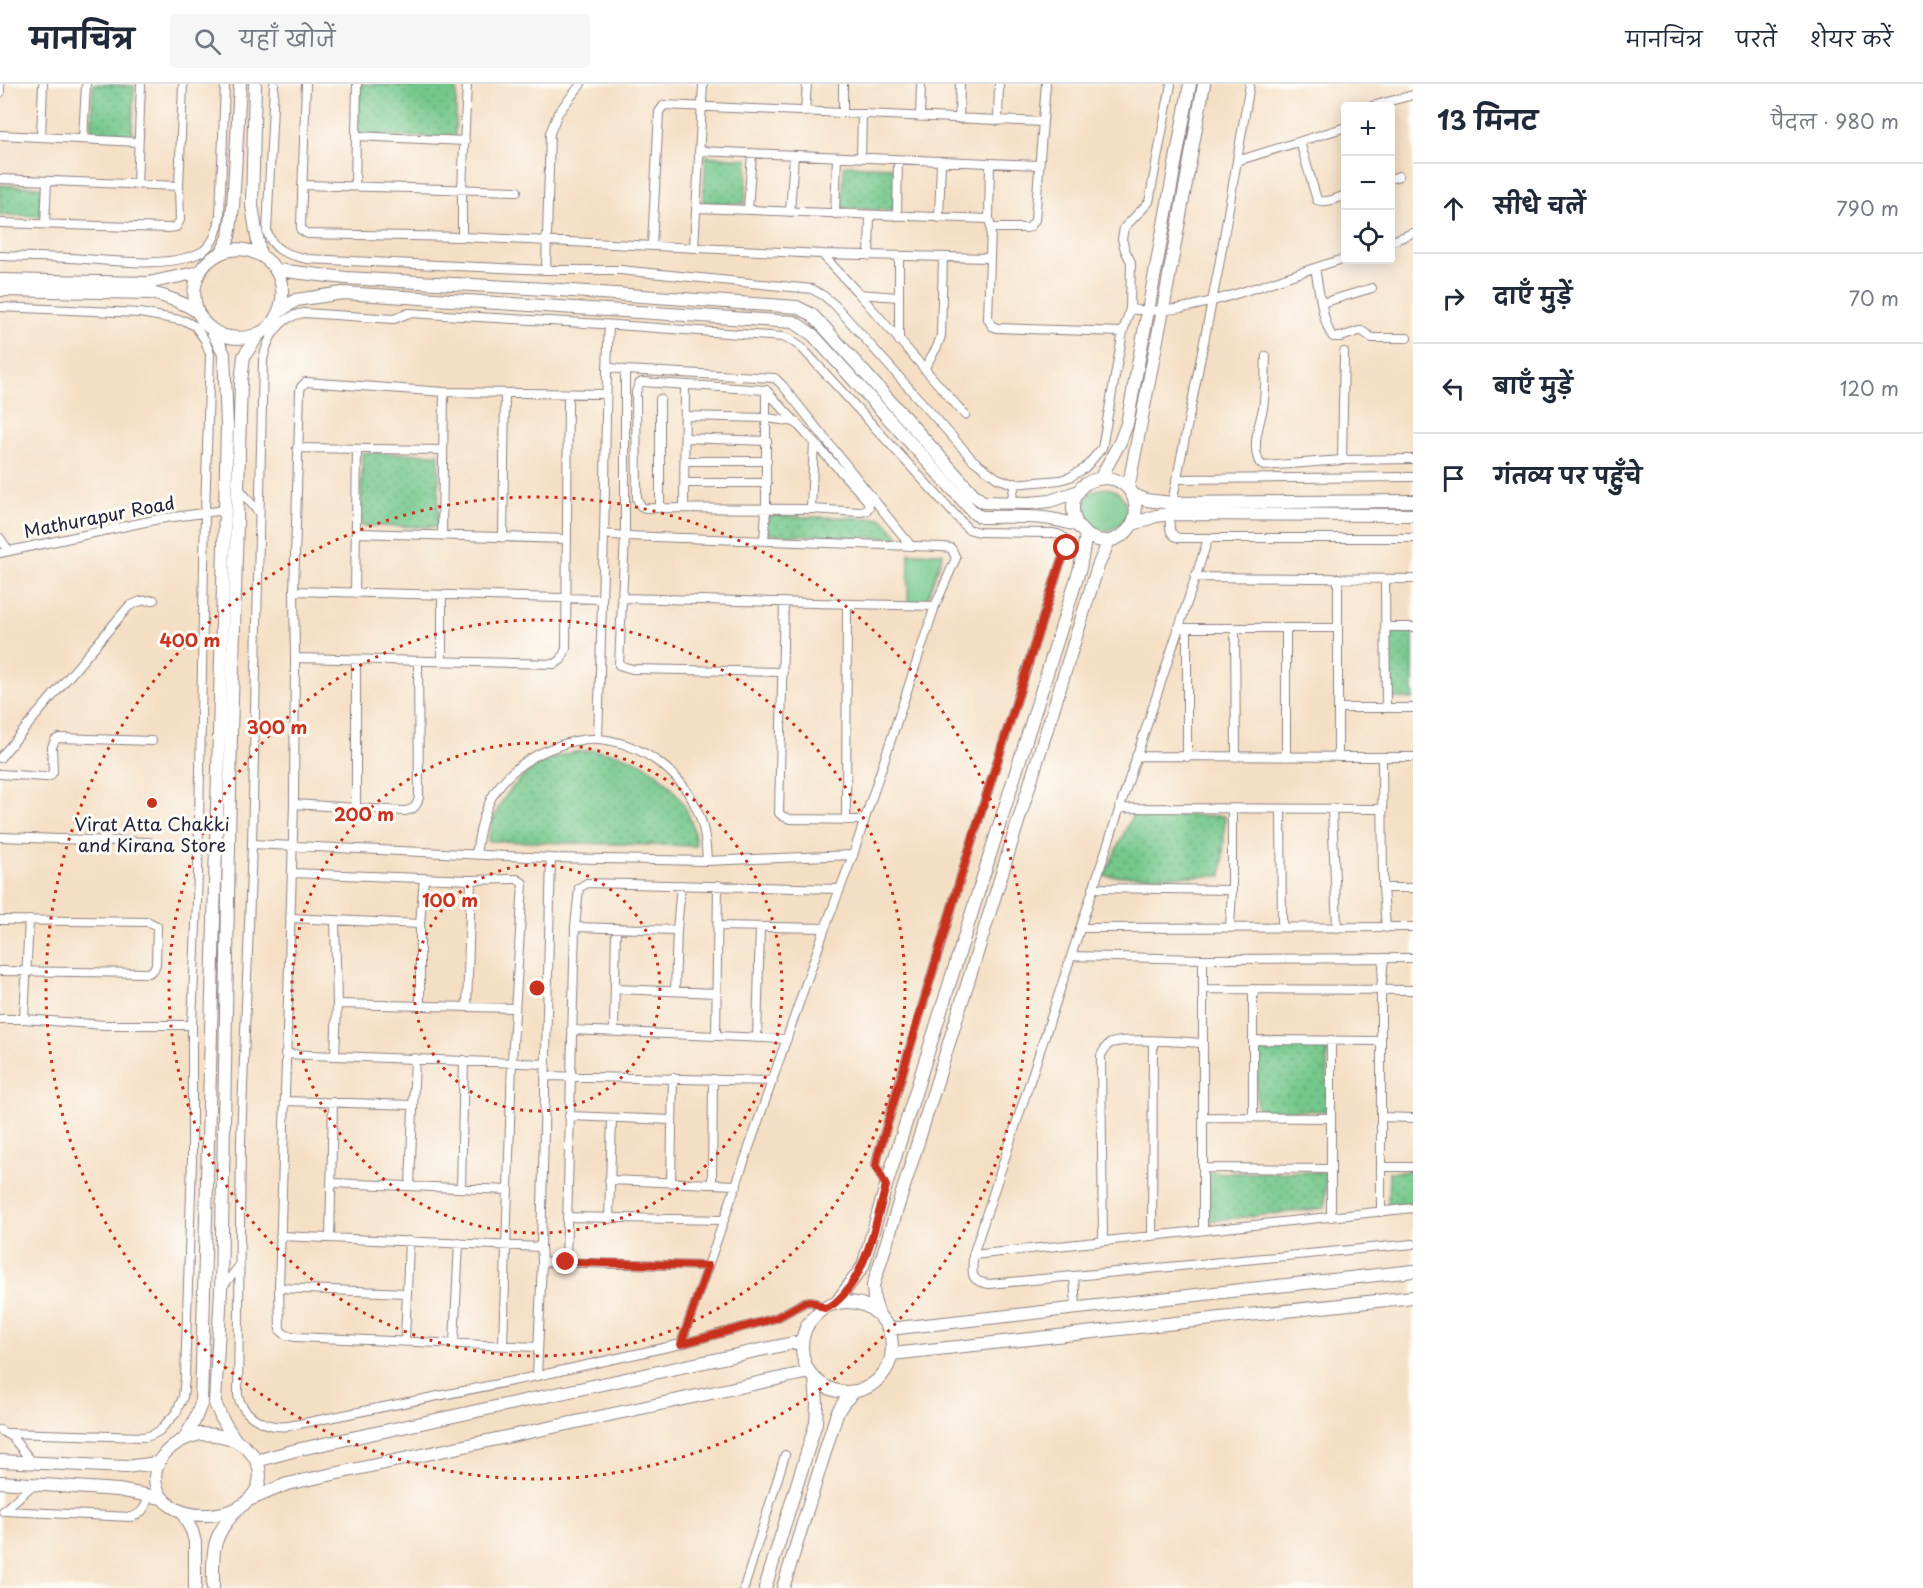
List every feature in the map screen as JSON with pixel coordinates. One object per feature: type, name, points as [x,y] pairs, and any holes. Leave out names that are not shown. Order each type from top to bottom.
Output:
[{"type":"street","points":[[0,84],[0,93]]},
{"type":"street","points":[[40,137],[43,84]]},
{"type":"street","points":[[83,139],[86,84]]},
{"type":"street","points":[[137,185],[141,84]]},
{"type":"street","points":[[0,223],[173,228],[180,220],[183,84]]},
{"type":"street","points":[[0,256],[99,261],[165,261],[203,251],[212,241],[220,214],[225,84]]},
{"type":"street","points":[[222,252],[229,237],[234,207],[240,84]]},
{"type":"street","points":[[255,84],[252,207],[260,255]]},
{"type":"street","points":[[274,84],[267,232],[270,242],[287,254],[307,259],[546,270],[620,270],[812,289],[835,304],[973,460],[997,478],[1015,483],[1060,480],[1070,477],[1085,468],[1102,448],[1123,332],[1130,309],[1131,262],[1122,238],[1124,228],[1149,202],[1171,84]]},
{"type":"street","points":[[306,84],[301,230],[308,234],[462,237],[869,256],[989,258]]},
{"type":"street","points":[[355,186],[357,84]]},
{"type":"street","points":[[462,237],[467,84]]},
{"type":"street","points":[[546,270],[550,133],[558,113],[581,84]]},
{"type":"street","points":[[694,248],[703,84]]},
{"type":"street","points":[[805,112],[807,84]]},
{"type":"street","points":[[843,84],[843,113]]},
{"type":"street","points":[[920,117],[921,84]]},
{"type":"street","points":[[959,119],[960,84]]},
{"type":"street","points":[[998,121],[999,84]]},
{"type":"street","points":[[696,208],[939,218],[1026,228],[1035,220],[1046,84]]},
{"type":"street","points":[[1100,479],[1127,424],[1190,84]]},
{"type":"street","points":[[280,311],[296,300],[343,293],[794,322],[813,335],[968,508],[982,517],[1055,519],[1082,531],[1097,541],[1109,541],[1126,534],[1133,524],[1136,506],[1130,491],[1204,84]]},
{"type":"street","points":[[1250,84],[1212,302],[1176,479],[1170,531],[1173,536],[1179,538],[1208,539],[1413,538]]},
{"type":"street","points":[[1387,102],[1413,95]]},
{"type":"street","points":[[652,246],[659,112],[664,105],[1043,122]]},
{"type":"street","points":[[861,158],[862,114]]},
{"type":"street","points":[[1237,161],[1341,129]]},
{"type":"street","points":[[0,135],[138,142]]},
{"type":"street","points":[[356,136],[465,141]]},
{"type":"street","points":[[1300,142],[1317,200],[1322,202],[1341,197]]},
{"type":"street","points":[[699,151],[1039,165]]},
{"type":"street","points":[[748,210],[752,153]]},
{"type":"street","points":[[790,212],[794,155]]},
{"type":"street","points":[[835,214],[837,157]]},
{"type":"street","points":[[897,216],[898,160]]},
{"type":"street","points":[[939,218],[941,162]]},
{"type":"street","points":[[990,163],[988,319],[992,326],[1123,332]]},
{"type":"street","points":[[0,179],[179,186]]},
{"type":"street","points":[[45,225],[47,181]]},
{"type":"street","points":[[302,184],[517,191]]},
{"type":"street","points":[[869,256],[870,215]]},
{"type":"street","points":[[1395,240],[1413,233]]},
{"type":"street","points":[[198,313],[194,292],[199,272],[209,260],[222,252],[235,249],[248,250],[260,255],[276,270],[282,283],[284,297],[280,311],[272,324],[259,334],[244,356],[241,382],[231,746],[221,1289],[215,1403],[236,1441],[250,1452],[260,1472],[259,1488],[226,1521],[218,1534],[214,1546],[213,1588]]},
{"type":"street","points":[[822,254],[860,294],[964,415]]},
{"type":"street","points":[[899,257],[899,341]]},
{"type":"street","points":[[924,369],[938,347],[941,336],[943,258]]},
{"type":"street","points":[[1130,309],[1147,312],[1163,311],[1212,302],[1341,260]]},
{"type":"street","points":[[1315,268],[1329,334],[1335,338],[1362,331],[1371,338],[1407,338]]},
{"type":"street","points":[[276,270],[346,278],[797,307],[811,314],[823,326],[974,495],[983,502],[1050,501],[1079,491]]},
{"type":"street","points":[[0,280],[148,283],[199,272]]},
{"type":"street","points":[[1322,303],[1372,288]]},
{"type":"street","points":[[0,290],[152,293],[169,298],[198,313],[212,330],[224,354],[227,425],[201,1404],[185,1437]]},
{"type":"street","points":[[860,294],[898,297]]},
{"type":"street","points":[[0,307],[147,313],[185,321],[195,326],[205,340],[210,354],[199,850],[192,1025],[192,1160],[183,1397],[176,1413],[159,1431],[144,1437],[3,1431]]},
{"type":"street","points":[[824,1308],[811,1301],[805,1302],[776,1318],[681,1344],[290,1426],[277,1427],[266,1424],[244,1410],[240,1403],[238,1395],[241,1140],[252,844],[263,360],[265,348],[274,332],[284,321],[293,315],[304,314],[394,318],[409,313],[758,335],[792,340],[833,381],[968,529],[979,532],[1057,533],[1065,539],[1067,548],[965,863],[878,1155],[876,1166],[886,1186]]},
{"type":"street","points":[[598,739],[604,534],[605,394],[609,325]]},
{"type":"street","points":[[212,330],[227,337],[243,338],[259,334]]},
{"type":"street","points":[[1342,459],[1344,351]]},
{"type":"street","points":[[1266,356],[1263,408],[1259,420],[1257,444],[1257,458],[1264,466],[1342,459],[1413,459]]},
{"type":"street","points":[[607,367],[625,370],[775,378],[910,546]]},
{"type":"street","points":[[625,370],[626,537],[618,661],[622,667],[632,669],[783,672]]},
{"type":"street","points":[[538,1347],[297,1337],[286,1335],[280,1330],[280,1236],[294,804],[294,591],[300,391],[306,382],[444,392],[605,394]]},
{"type":"street","points":[[648,382],[766,390],[867,500],[869,507],[866,512],[812,509],[645,508],[638,502],[636,387],[639,384],[648,382]]},
{"type":"street","points":[[684,508],[685,385]]},
{"type":"street","points":[[764,541],[767,483],[766,390]]},
{"type":"street","points":[[442,536],[444,392]]},
{"type":"street","points":[[503,537],[505,393]]},
{"type":"street","points":[[295,658],[555,664],[561,660],[566,649],[568,394]]},
{"type":"street","points":[[660,399],[660,508]]},
{"type":"street","points":[[686,416],[767,418],[796,422]]},
{"type":"street","points":[[685,438],[767,441]]},
{"type":"street","points":[[812,509],[814,441]]},
{"type":"street","points":[[297,448],[443,450]]},
{"type":"street","points":[[355,593],[357,449]]},
{"type":"street","points":[[685,461],[767,461]]},
{"type":"street","points":[[1176,479],[1413,477]]},
{"type":"street","points":[[836,1303],[863,1266],[1080,568],[1082,531],[1075,521],[1073,508],[1079,491],[1088,483],[1100,479],[1118,481],[1146,500],[1171,508],[1413,514]]},
{"type":"street","points":[[685,483],[767,483]]},
{"type":"street","points":[[1011,503],[1015,483]]},
{"type":"street","points":[[238,487],[259,513]]},
{"type":"street","points":[[1133,524],[1171,508],[1413,501]]},
{"type":"street","name":"Mathurapur Road","points":[[4,552],[136,523],[225,510]]},
{"type":"street","points":[[1019,518],[1019,532]]},
{"type":"street","points":[[356,533],[567,539]]},
{"type":"street","points":[[604,534],[626,537],[951,548],[956,558],[935,606],[853,855],[825,928],[681,1344]]},
{"type":"street","points":[[0,538],[4,552]]},
{"type":"street","points":[[1208,539],[1195,577],[1183,628],[1136,756],[973,1255],[973,1275],[978,1283],[989,1284],[1413,1244]]},
{"type":"street","points":[[249,1500],[287,1484],[812,1376],[827,1387],[840,1392],[854,1392],[867,1388],[879,1379],[888,1368],[892,1354],[892,1341],[889,1329],[879,1315],[874,1300],[873,1286],[1098,566],[1109,541]]},
{"type":"street","points":[[1195,577],[1413,579]]},
{"type":"street","points":[[1338,579],[1338,757]]},
{"type":"street","points":[[1385,579],[1386,708]]},
{"type":"street","points":[[294,591],[601,599]]},
{"type":"street","points":[[442,595],[442,662]]},
{"type":"street","points":[[621,598],[935,606]]},
{"type":"street","points":[[0,758],[129,606],[141,601],[154,600]]},
{"type":"street","points":[[784,602],[779,813],[790,819],[863,820]]},
{"type":"street","points":[[846,820],[847,604]]},
{"type":"street","points":[[1385,627],[1413,627]]},
{"type":"street","points":[[1183,628],[1338,628]]},
{"type":"street","points":[[1183,628],[1187,757]]},
{"type":"street","points":[[1235,628],[1236,757]]},
{"type":"street","points":[[1286,628],[1286,757]]},
{"type":"street","points":[[356,660],[356,808]]},
{"type":"street","points":[[294,804],[405,811],[411,810],[417,804],[419,797],[418,662]]},
{"type":"street","points":[[1338,708],[1413,708]]},
{"type":"street","points":[[0,774],[50,776],[53,772],[52,747],[55,740],[59,738],[152,741]]},
{"type":"street","points":[[476,854],[480,824],[492,796],[511,772],[536,754],[564,743],[598,739],[645,753],[667,768],[685,787],[698,810],[705,835],[707,861]]},
{"type":"street","points":[[1136,756],[1413,758]]},
{"type":"street","points":[[1382,758],[1383,888],[1386,928]]},
{"type":"street","points":[[1119,808],[1383,809]]},
{"type":"street","points":[[1230,927],[1232,809]]},
{"type":"street","points":[[1281,809],[1282,927]]},
{"type":"street","points":[[1332,809],[1337,928]]},
{"type":"street","points":[[0,837],[149,842]]},
{"type":"street","points":[[252,844],[551,858],[707,861],[853,855]]},
{"type":"street","points":[[537,1376],[542,1262],[551,858]]},
{"type":"street","points":[[292,873],[471,880],[517,879],[523,883],[512,1061],[504,1345]]},
{"type":"street","points":[[420,1006],[420,924],[424,878]]},
{"type":"street","points":[[467,1007],[471,880]]},
{"type":"street","points":[[566,1262],[575,927],[577,893],[582,884],[839,889]]},
{"type":"street","points":[[675,992],[681,885]]},
{"type":"street","points":[[716,1036],[718,885]]},
{"type":"street","points":[[1093,888],[1232,890]]},
{"type":"street","points":[[1383,888],[1413,888]]},
{"type":"street","points":[[290,918],[420,924]]},
{"type":"street","points":[[0,920],[149,922],[157,926],[156,964],[149,973],[0,971]]},
{"type":"street","points":[[24,1019],[29,920]]},
{"type":"street","points":[[335,920],[337,1004],[335,1056]]},
{"type":"street","points":[[718,926],[825,928]]},
{"type":"street","points":[[575,927],[677,930]]},
{"type":"street","points":[[757,1038],[760,927]]},
{"type":"street","points":[[1080,928],[1413,927]]},
{"type":"street","points":[[614,1031],[616,928]]},
{"type":"street","points":[[1071,956],[1413,958]]},
{"type":"street","points":[[1203,958],[1203,1230]]},
{"type":"street","points":[[1381,1212],[1381,990],[1384,958]]},
{"type":"street","points":[[615,989],[717,993]]},
{"type":"street","points":[[1204,989],[1413,990]]},
{"type":"street","points":[[1252,989],[1252,1117]]},
{"type":"street","points":[[337,1004],[515,1008]]},
{"type":"street","points":[[0,1019],[105,1025],[192,1025]]},
{"type":"street","points":[[572,1030],[787,1039]]},
{"type":"street","points":[[1252,1040],[1381,1041]]},
{"type":"street","points":[[1331,1040],[1331,1217]]},
{"type":"street","points":[[1102,1241],[1101,1056],[1104,1049],[1111,1044],[1153,1041],[1203,1043]]},
{"type":"street","points":[[1152,1236],[1153,1041]]},
{"type":"street","points":[[285,1054],[546,1064]]},
{"type":"street","points":[[410,1186],[415,1058]]},
{"type":"street","points":[[461,1188],[464,1060]]},
{"type":"street","points":[[545,1076],[773,1081]]},
{"type":"street","points":[[671,1182],[673,1078]]},
{"type":"street","points":[[712,1184],[713,1079]]},
{"type":"street","points":[[285,1101],[413,1105]]},
{"type":"street","points":[[330,1238],[333,1102]]},
{"type":"street","points":[[569,1116],[672,1120]]},
{"type":"street","points":[[1204,1117],[1331,1118]]},
{"type":"street","points":[[609,1219],[612,1118]]},
{"type":"street","points":[[1381,1118],[1413,1118]]},
{"type":"street","points":[[1381,1167],[1413,1167]]},
{"type":"street","points":[[1203,1168],[1331,1169]]},
{"type":"street","points":[[609,1180],[736,1185]]},
{"type":"street","points":[[332,1183],[509,1190]]},
{"type":"street","points":[[973,1255],[1413,1208]]},
{"type":"street","points":[[567,1217],[724,1220]]},
{"type":"street","points":[[280,1236],[541,1247]]},
{"type":"street","points":[[405,1342],[409,1241]]},
{"type":"street","points":[[454,1343],[459,1243]]},
{"type":"street","points":[[542,1262],[708,1266]]},
{"type":"street","points":[[221,1289],[240,1264]]},
{"type":"street","points":[[889,1329],[1413,1271]]},
{"type":"street","points":[[189,1272],[204,1272]]},
{"type":"street","points":[[1074,1277],[1076,1307]]},
{"type":"street","points":[[279,1288],[407,1293]]},
{"type":"street","points":[[892,1354],[1413,1298]]},
{"type":"street","points":[[765,1588],[816,1423],[817,1404],[812,1376],[805,1362],[802,1341],[806,1328],[813,1317],[824,1308],[836,1303],[859,1304],[879,1315]]},
{"type":"street","points":[[256,1461],[296,1450],[802,1341]]},
{"type":"street","points":[[783,1588],[837,1413],[854,1392]]},
{"type":"street","points":[[3,1431],[33,1463]]},
{"type":"street","points":[[236,1441],[218,1435],[200,1434],[185,1437],[167,1449],[157,1463],[156,1482],[162,1498],[182,1512],[192,1515],[219,1515],[237,1510]]},
{"type":"street","points":[[744,1588],[785,1455]]},
{"type":"street","points":[[0,1461],[126,1467],[157,1463]]},
{"type":"street","points":[[0,1482],[118,1490],[162,1498]]},
{"type":"street","points":[[2,1512],[34,1484]]},
{"type":"street","points":[[2,1512],[131,1517],[142,1511],[148,1496]]},
{"type":"street","points":[[182,1512],[195,1542],[195,1588]]},
{"type":"green space","points":[[93,84],[134,86],[132,137],[91,135]]},
{"type":"green space","points":[[360,84],[457,87],[455,139],[358,134]]},
{"type":"green space","points":[[706,156],[748,159],[745,204],[703,202]]},
{"type":"green space","points":[[844,165],[896,167],[894,211],[842,208]]},
{"type":"green space","points":[[0,185],[41,187],[40,216],[0,215]]},
{"type":"green space","points":[[362,453],[439,454],[438,527],[361,526]]},
{"type":"green space","points":[[1105,488],[1113,489],[1120,494],[1125,501],[1125,517],[1120,524],[1113,529],[1105,530],[1097,529],[1090,524],[1085,517],[1084,509],[1085,501],[1090,494],[1097,489]]},
{"type":"green space","points":[[767,516],[883,518],[900,538],[766,534]]},
{"type":"green space","points":[[909,553],[943,553],[926,602],[908,602]]},
{"type":"green space","points":[[1390,631],[1413,631],[1413,699],[1390,698]]},
{"type":"green space","points":[[594,750],[633,759],[660,776],[681,801],[694,830],[696,846],[488,841],[497,811],[514,786],[525,775],[551,759],[573,752]]},
{"type":"green space","points":[[1133,814],[1225,816],[1222,876],[1104,876]]},
{"type":"green space","points":[[1257,1044],[1327,1044],[1327,1111],[1257,1110]]},
{"type":"green space","points":[[1413,1171],[1413,1203],[1388,1206],[1389,1172]]},
{"type":"green space","points":[[1326,1172],[1325,1208],[1210,1221],[1209,1173]]},
{"type":"place","name":"Virat Atta Chakki and Kirana Store","points":[[152,803]]},
{"type":"route","points":[[566,1262],[708,1266],[681,1344],[776,1318],[805,1302],[811,1301],[824,1308],[836,1303],[850,1286],[863,1266],[886,1186],[876,1166],[878,1155],[965,863],[1067,548]]}]
